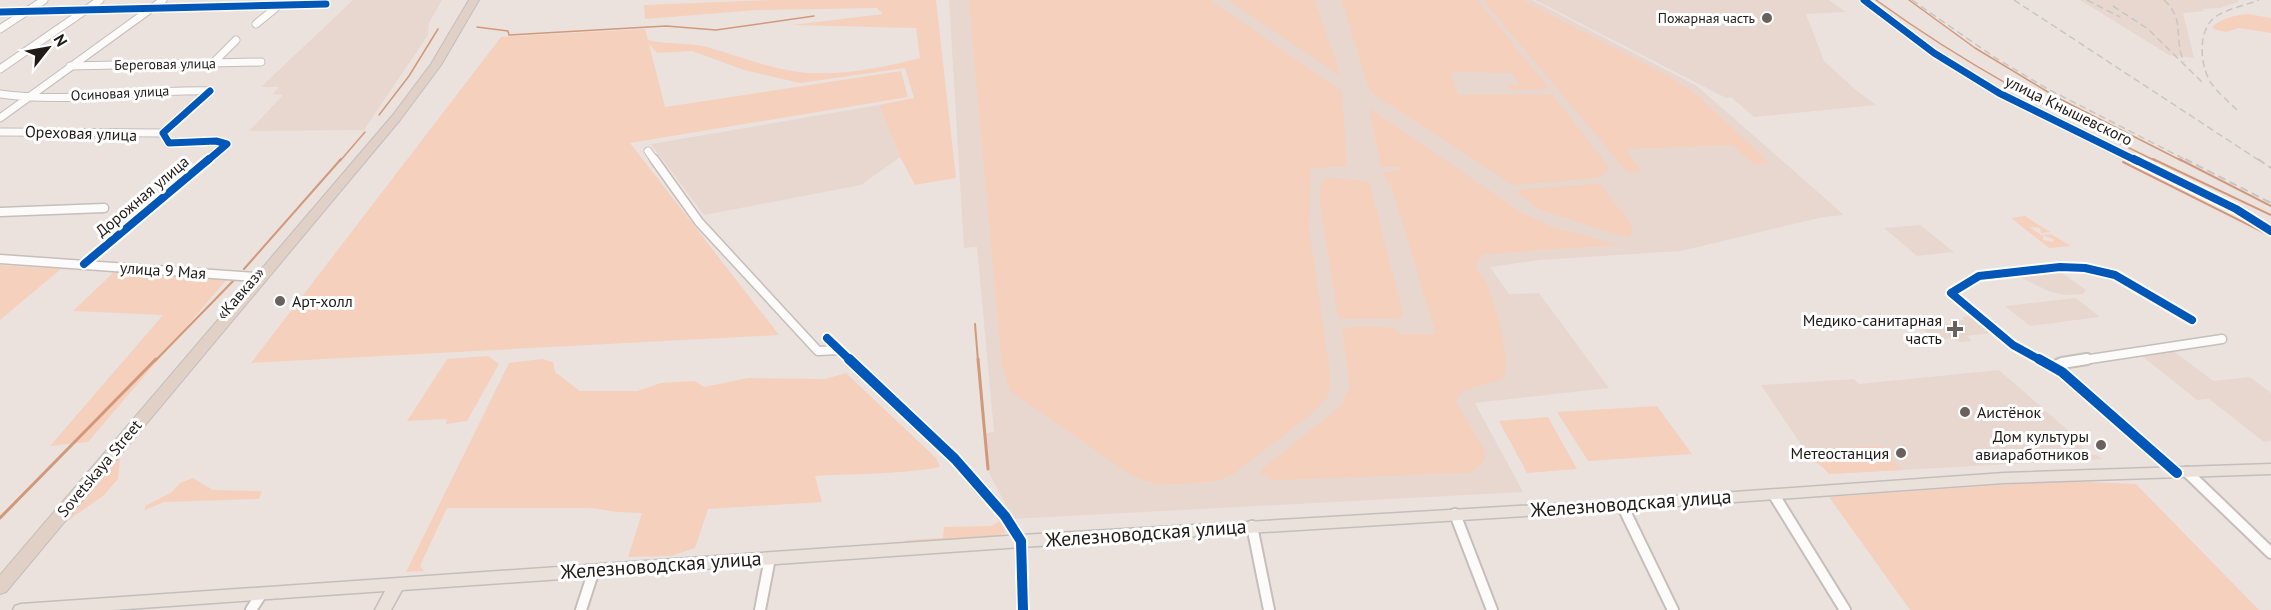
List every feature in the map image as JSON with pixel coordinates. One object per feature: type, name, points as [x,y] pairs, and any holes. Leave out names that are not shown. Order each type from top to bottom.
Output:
[{"type":"highway","name":"«Кавказ»","points":[[0,574],[396,109],[428,62],[463,0]]},
{"type":"highway","name":"«Кавказ»","points":[[199,350],[402,110],[436,64],[474,0]]},
{"type":"highway","name":"Sovetskaya Street","points":[[0,587],[199,350]]},
{"type":"main road","name":"Железноводская улица","points":[[21,610],[160,604],[262,593],[594,570],[1252,526],[1622,505],[2004,478],[2271,469]]},
{"type":"main road","points":[[383,610],[397,584]]},
{"type":"street","points":[[0,29],[44,0]]},
{"type":"street","points":[[0,69],[100,0]]},
{"type":"street","points":[[1,116],[163,0]]},
{"type":"street","name":"улица Кнышевского","points":[[1864,0],[1934,53],[1999,93],[2218,200],[2271,231]]},
{"type":"street","points":[[0,12],[326,4]]},
{"type":"street","points":[[256,24],[278,6]]},
{"type":"street","points":[[213,63],[237,40]]},
{"type":"street","name":"Береговая улица","points":[[70,66],[261,62]]},
{"type":"street","name":"Осиновая улица","points":[[0,94],[28,98],[173,90],[210,91],[163,133]]},
{"type":"street","name":"Ореховая улица","points":[[0,132],[32,130],[136,135],[163,133]]},
{"type":"street","name":"Дорожная улица","points":[[84,264],[226,144],[216,141],[169,143],[163,133]]},
{"type":"street","points":[[648,151],[699,222],[818,351],[839,350]]},
{"type":"street","points":[[0,212],[104,208]]},
{"type":"street","name":"улица 9 Мая","points":[[0,259],[255,277]]},
{"type":"street","points":[[2192,320],[2115,275],[2085,268],[2060,267],[1979,276],[1951,293],[2013,345],[2062,372],[2182,473],[2271,553]]},
{"type":"street","points":[[826,338],[955,459],[1005,516],[1021,541],[1023,610]]},
{"type":"street","points":[[2053,367],[2062,363],[2222,339]]},
{"type":"street","points":[[1774,495],[1845,610]]},
{"type":"street","points":[[1622,505],[1673,610]]},
{"type":"street","points":[[1455,514],[1492,610]]},
{"type":"street","points":[[1252,526],[1269,610]]},
{"type":"street","points":[[760,610],[771,558]]},
{"type":"street","points":[[582,610],[594,570]]},
{"type":"street","points":[[251,610],[262,593]]},
{"type":"shaded area","points":[[353,0],[442,0],[429,23],[428,35],[364,130],[249,131],[283,95],[272,94],[279,87],[261,87]]},
{"type":"shaded area","points":[[770,0],[936,0],[956,178],[915,185],[900,157],[879,105],[914,98],[905,68],[800,83],[744,70],[692,51],[657,53],[649,44],[665,107],[901,71],[908,97],[630,143],[779,335],[251,363],[501,37],[645,29],[648,40],[707,47],[770,66],[808,73],[857,71],[920,58],[916,28],[792,25],[883,14],[877,8],[757,10],[645,19],[644,5]]},
{"type":"shaded area","points":[[949,0],[1532,0],[1697,86],[1844,215],[1823,217],[1681,251],[1540,260],[1490,267],[1509,294],[1539,293],[1609,388],[1475,403],[1523,492],[1013,519],[989,473],[986,433],[994,432],[977,247],[964,248]]},
{"type":"shaded area","points":[[969,0],[1210,0],[1342,91],[1347,166],[1311,168],[1309,228],[1329,366],[1328,397],[1310,415],[1232,475],[1213,482],[1157,485],[1131,475],[1010,391],[1002,364]]},
{"type":"shaded area","points":[[1228,0],[1315,0],[1341,76]]},
{"type":"shaded area","points":[[1341,0],[1477,0],[1550,89],[1511,90],[1508,85],[1519,85],[1513,73],[1450,72],[1458,95],[1552,94],[1608,166],[1608,171],[1598,178],[1513,185],[1370,92]]},
{"type":"shaded area","points":[[1483,0],[1523,0],[1668,76],[1696,94],[1768,162],[1755,165],[1732,145],[1625,149],[1641,170],[1638,173],[1626,171]]},
{"type":"shaded area","points":[[1535,0],[1829,0],[1846,12],[1806,14],[1824,61],[1876,105],[1754,117],[1731,97],[1726,98]]},
{"type":"shaded area","points":[[2080,0],[2238,0],[2238,2],[2220,8],[2202,9],[2205,11],[2183,13],[2194,58],[2169,55]]},
{"type":"shaded area","points":[[2248,14],[2271,18],[2271,33],[2239,28],[2226,32],[2213,29],[2213,26],[2225,19]]},
{"type":"shaded area","points":[[879,105],[900,157],[861,185],[704,215],[651,144]]},
{"type":"shaded area","points":[[1369,108],[1521,212],[1551,226],[1618,245],[1484,254],[1478,260],[1476,268],[1485,280],[1493,300],[1506,361],[1502,379],[1463,391],[1455,401],[1486,452],[1476,469],[1469,473],[1273,480],[1261,473],[1262,469],[1342,405],[1350,385],[1342,330],[1367,326],[1394,328],[1399,334],[1436,334],[1392,188],[1382,172],[1400,171],[1399,167],[1381,167]]},
{"type":"shaded area","points":[[1327,178],[1369,181],[1403,314],[1401,318],[1343,319],[1338,316],[1319,191],[1322,180]]},
{"type":"shaded area","points":[[1601,184],[1628,219],[1633,232],[1629,238],[1549,213],[1537,208],[1517,192],[1521,189]]},
{"type":"shaded area","points":[[2025,216],[2050,232],[2041,233],[2040,228],[2029,227],[2043,236],[2043,240],[2054,242],[2053,239],[2042,235],[2051,234],[2071,246],[2049,248],[2011,218]]},
{"type":"shaded area","points":[[1920,225],[1954,252],[1917,256],[1884,228]]},
{"type":"shaded area","points":[[0,265],[61,269],[0,320]]},
{"type":"shaded area","points":[[115,271],[228,278],[88,442],[50,446],[163,315],[73,311]]},
{"type":"shaded area","points":[[2059,271],[2086,290],[2083,294],[2064,295],[2048,291],[2016,275]]},
{"type":"shaded area","points":[[2076,298],[2100,317],[2030,326],[2005,306]]},
{"type":"shaded area","name":"Медико-санитарная часть","points":[[1971,316],[1991,333],[1967,336],[1972,341],[1960,342],[1955,338],[1935,340],[1916,322],[1951,324],[1950,322],[1965,320],[1962,317]]},
{"type":"shaded area","points":[[2171,349],[2213,381],[2250,377],[2271,393],[2271,441],[2264,442],[2209,399],[2197,400],[2138,353]]},
{"type":"shaded area","points":[[488,356],[499,364],[467,421],[446,424],[447,419],[407,421],[447,359]]},
{"type":"shaded area","points":[[542,359],[553,362],[555,372],[580,391],[637,391],[661,383],[695,381],[704,387],[748,378],[825,379],[846,373],[936,458],[940,467],[894,473],[815,476],[822,502],[708,509],[695,548],[671,556],[628,557],[642,513],[591,508],[447,508],[420,566],[424,571],[406,572],[509,363]]},
{"type":"shaded area","name":"Аистёнок","points":[[1999,370],[2078,439],[2074,440],[2091,455],[2097,455],[2102,459],[1829,474],[1822,465],[1813,462],[1761,385],[1854,379],[1859,384]]},
{"type":"shaded area","points":[[1657,406],[1692,454],[1588,461],[1557,412]]},
{"type":"shaded area","points":[[1548,417],[1577,469],[1527,473],[1499,421]]},
{"type":"shaded area","points":[[1882,446],[1901,470],[1829,474],[1804,450]]},
{"type":"shaded area","points":[[121,449],[118,479],[103,496],[53,531]]},
{"type":"shaded area","points":[[193,478],[213,490],[262,491],[259,499],[164,502],[145,510],[145,506],[172,492],[180,483]]},
{"type":"shaded area","points":[[2061,481],[2136,484],[2259,610],[1910,610],[1829,497]]},
{"type":"shaded area","points":[[999,521],[1003,523],[1005,533],[998,536],[902,543],[906,540],[943,538],[944,527],[992,526]]},
{"type":"waterway","points":[[1876,0],[1977,67],[2083,125],[2156,161]]},
{"type":"waterway","points":[[1909,0],[1975,48],[2058,98],[2182,161]]},
{"type":"waterway","points":[[477,27],[508,31],[509,35],[666,26],[716,30],[814,16]]},
{"type":"waterway","points":[[379,115],[409,76],[438,29]]},
{"type":"waterway","points":[[340,161],[365,132]]},
{"type":"waterway","points":[[244,269],[341,159]]},
{"type":"waterway","points":[[2153,159],[2271,215]]},
{"type":"waterway","points":[[2179,159],[2271,206]]},
{"type":"waterway","points":[[2123,162],[2271,236]]},
{"type":"waterway","points":[[155,361],[236,278]]},
{"type":"waterway","points":[[975,324],[978,361]]},
{"type":"waterway","points":[[0,518],[156,359]]},
{"type":"waterway","points":[[978,359],[988,469]]},
{"type":"railway","points":[[1912,0],[1994,57],[2046,88],[2188,161]]},
{"type":"railway","points":[[2014,0],[2260,161]]},
{"type":"railway","points":[[2087,0],[2120,17]]},
{"type":"railway","points":[[2164,0],[2175,15],[2184,62]]},
{"type":"railway","points":[[2237,110],[2207,76],[2204,67],[2203,40],[2209,23],[2215,17],[2259,0]]},
{"type":"railway","points":[[2113,6],[2148,29],[2202,82]]},
{"type":"railway","points":[[2185,159],[2271,203]]},
{"type":"railway","points":[[2258,159],[2271,168]]},
{"type":"cycle path","points":[[1864,0],[1934,53],[1999,93],[2236,209],[2271,231]]},
{"type":"cycle path","points":[[0,12],[326,4]]},
{"type":"cycle path","points":[[84,264],[227,144],[216,141],[169,143],[163,133],[210,91]]},
{"type":"cycle path","points":[[2177,473],[2062,372],[2013,345],[1951,293],[1979,276],[2060,267],[2085,268],[2115,275],[2192,320]]},
{"type":"cycle path","points":[[827,338],[955,459],[1005,516],[1021,541],[1023,610]]},
{"type":"place","name":"Пожарная часть","points":[[1767,18]]},
{"type":"place","name":"Арт-холл","points":[[280,301]]},
{"type":"place","name":"Медико-санитарная часть","points":[[1955,329]]},
{"type":"place","name":"Аистёнок","points":[[1965,412]]},
{"type":"place","name":"Дом культуры авиаработников","points":[[2101,445]]},
{"type":"place","name":"Метеостанция","points":[[1901,453]]}]
